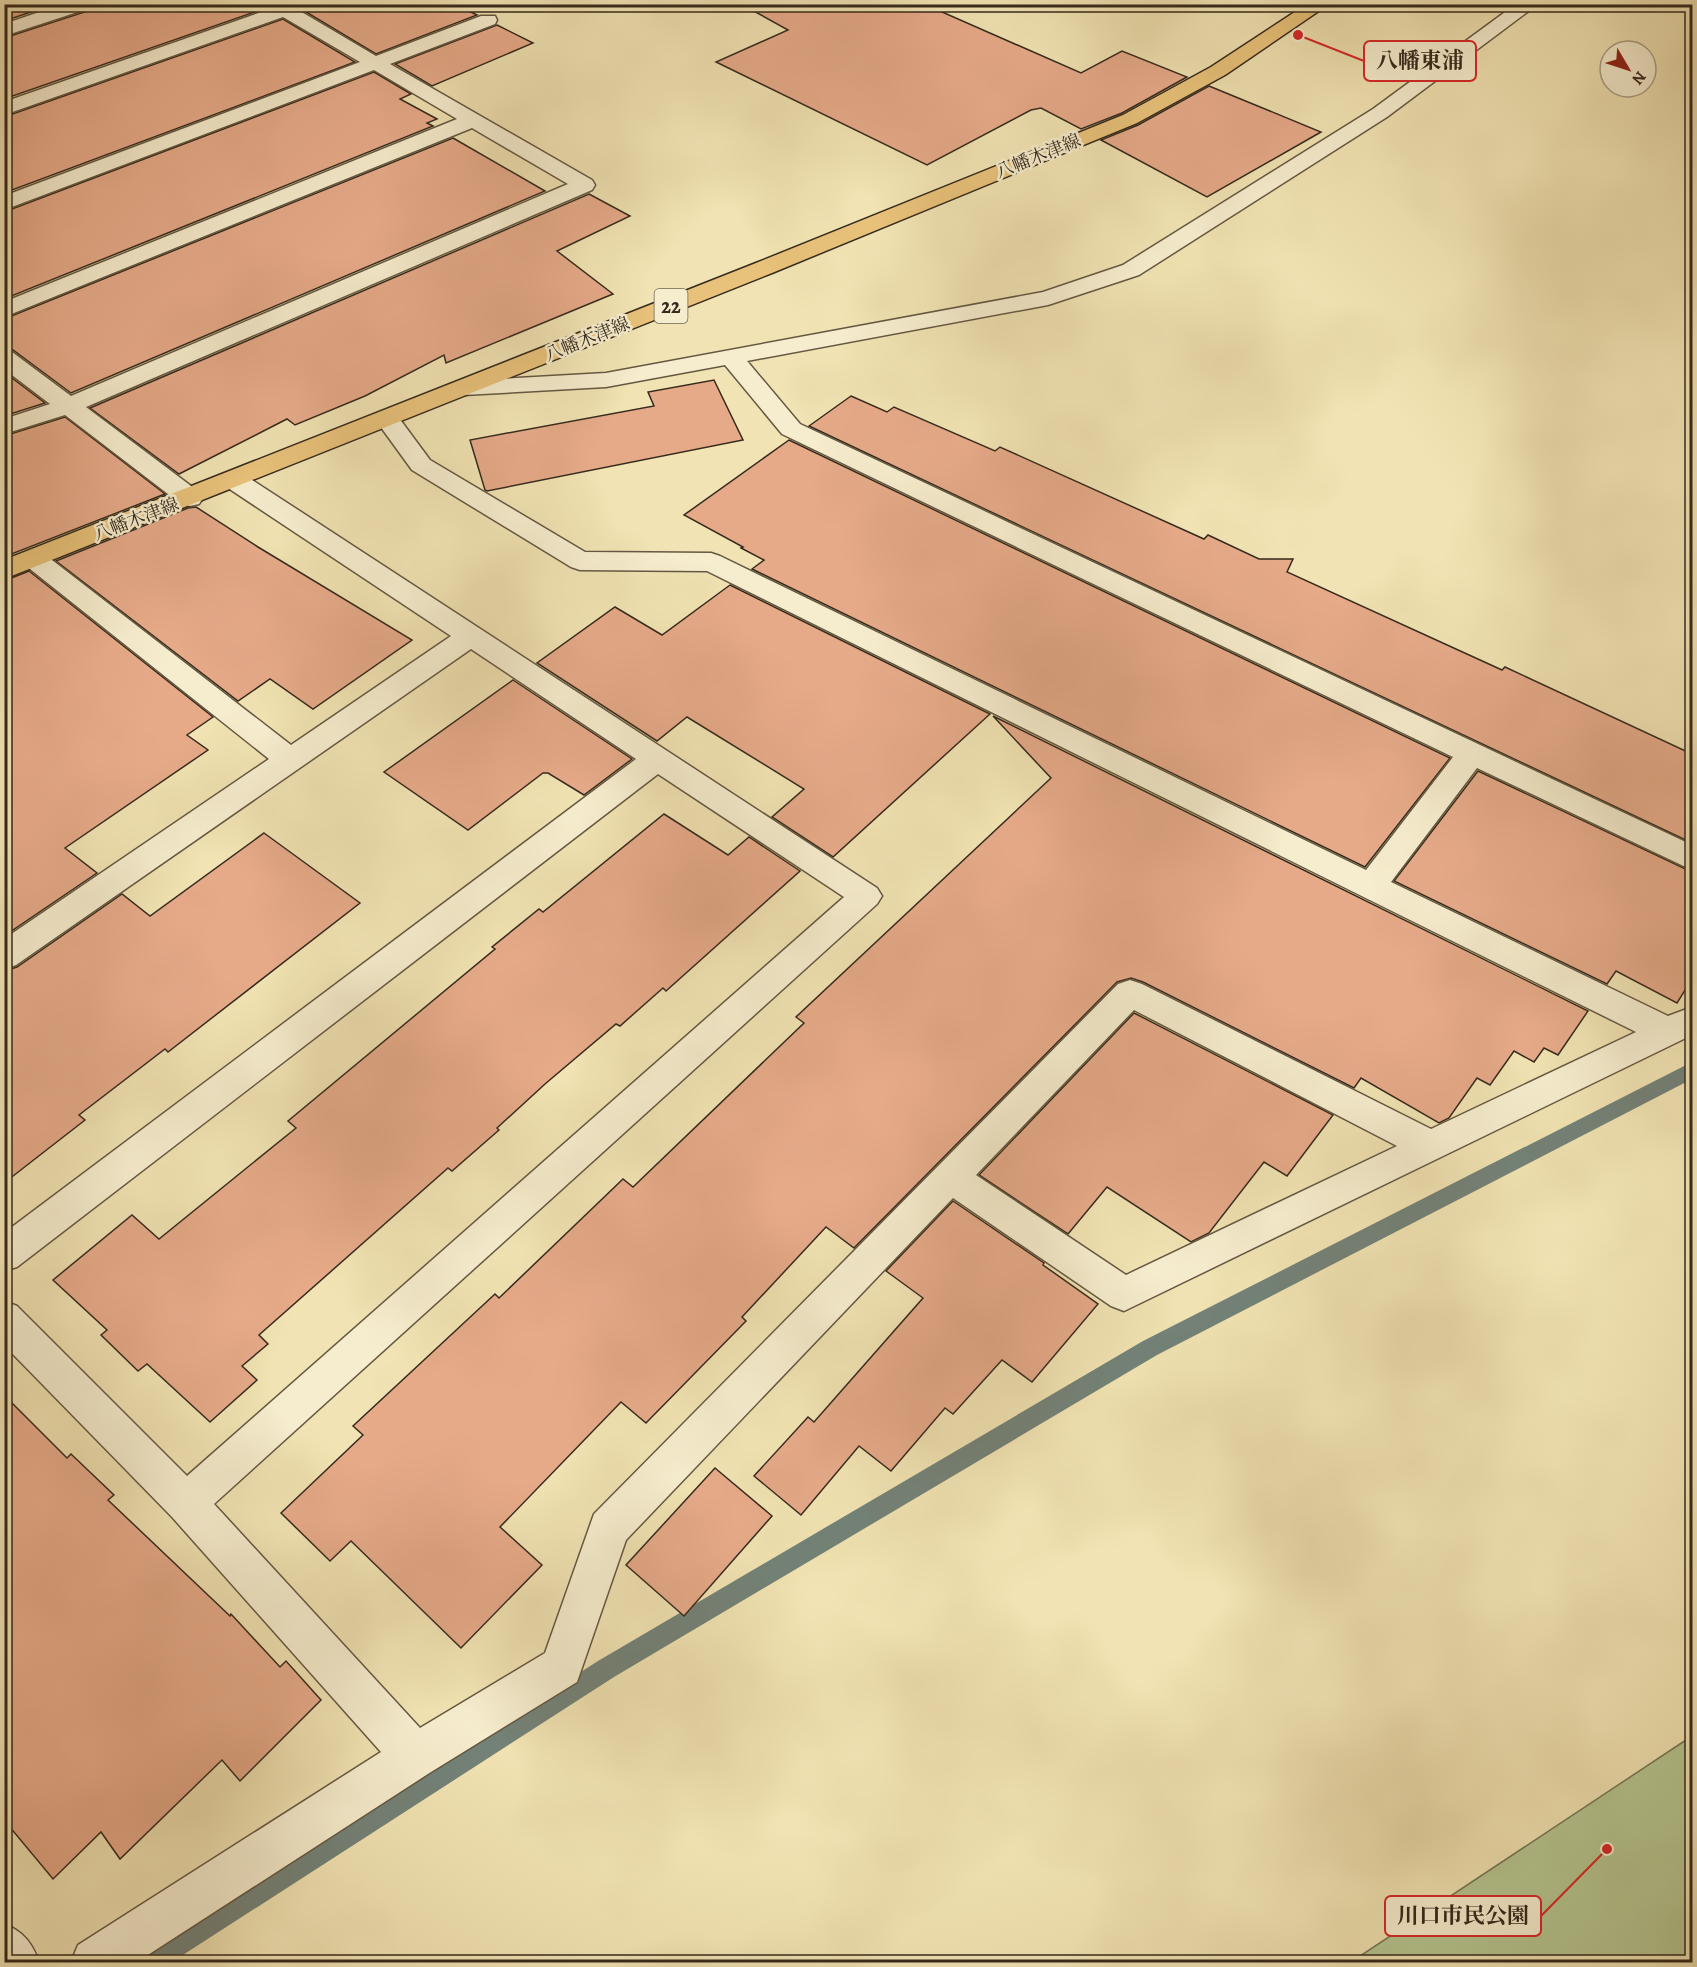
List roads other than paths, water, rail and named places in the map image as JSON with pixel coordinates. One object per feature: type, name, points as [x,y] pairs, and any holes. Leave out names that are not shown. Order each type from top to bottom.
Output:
[{"type":"main road","name":"八幡木津線","points":[[4,570],[387,419],[1130,118],[1218,71],[1320,4]]},
{"type":"street","points":[[4,30],[83,4]]},
{"type":"street","points":[[464,388],[606,380],[1048,298],[1131,270],[1380,113],[1529,4]]},
{"type":"street","points":[[4,109],[287,7],[373,62],[584,185],[68,406],[4,427]]},
{"type":"street","points":[[4,204],[488,20]]},
{"type":"street","points":[[4,310],[473,120]]},
{"type":"street","points":[[730,356],[791,429],[1692,858]]},
{"type":"street","points":[[4,357],[190,498]]},
{"type":"street","points":[[387,419],[421,465],[580,561],[711,562],[1371,886],[1680,1026]]},
{"type":"street","points":[[186,1503],[866,896],[234,480]]},
{"type":"street","points":[[34,559],[289,759]]},
{"type":"street","points":[[4,956],[470,636]]},
{"type":"street","points":[[1371,886],[1472,753]]},
{"type":"street","points":[[4,1255],[657,759]]},
{"type":"street","points":[[95,1962],[415,1756],[562,1667],[609,1528],[1130,993],[1430,1146]]},
{"type":"street","points":[[952,1178],[1124,1294],[1680,1026]]},
{"type":"street","points":[[4,1317],[186,1503],[415,1756]]},
{"type":"street","points":[[4,1947],[15,1962]]},
{"type":"waterway","points":[[149,1962],[606,1669],[1150,1348],[1692,1070]]},
{"type":"place","name":"八幡東浦","points":[[1298,35]]},
{"type":"place","name":"川口市民公園","points":[[1607,1849]]}]
